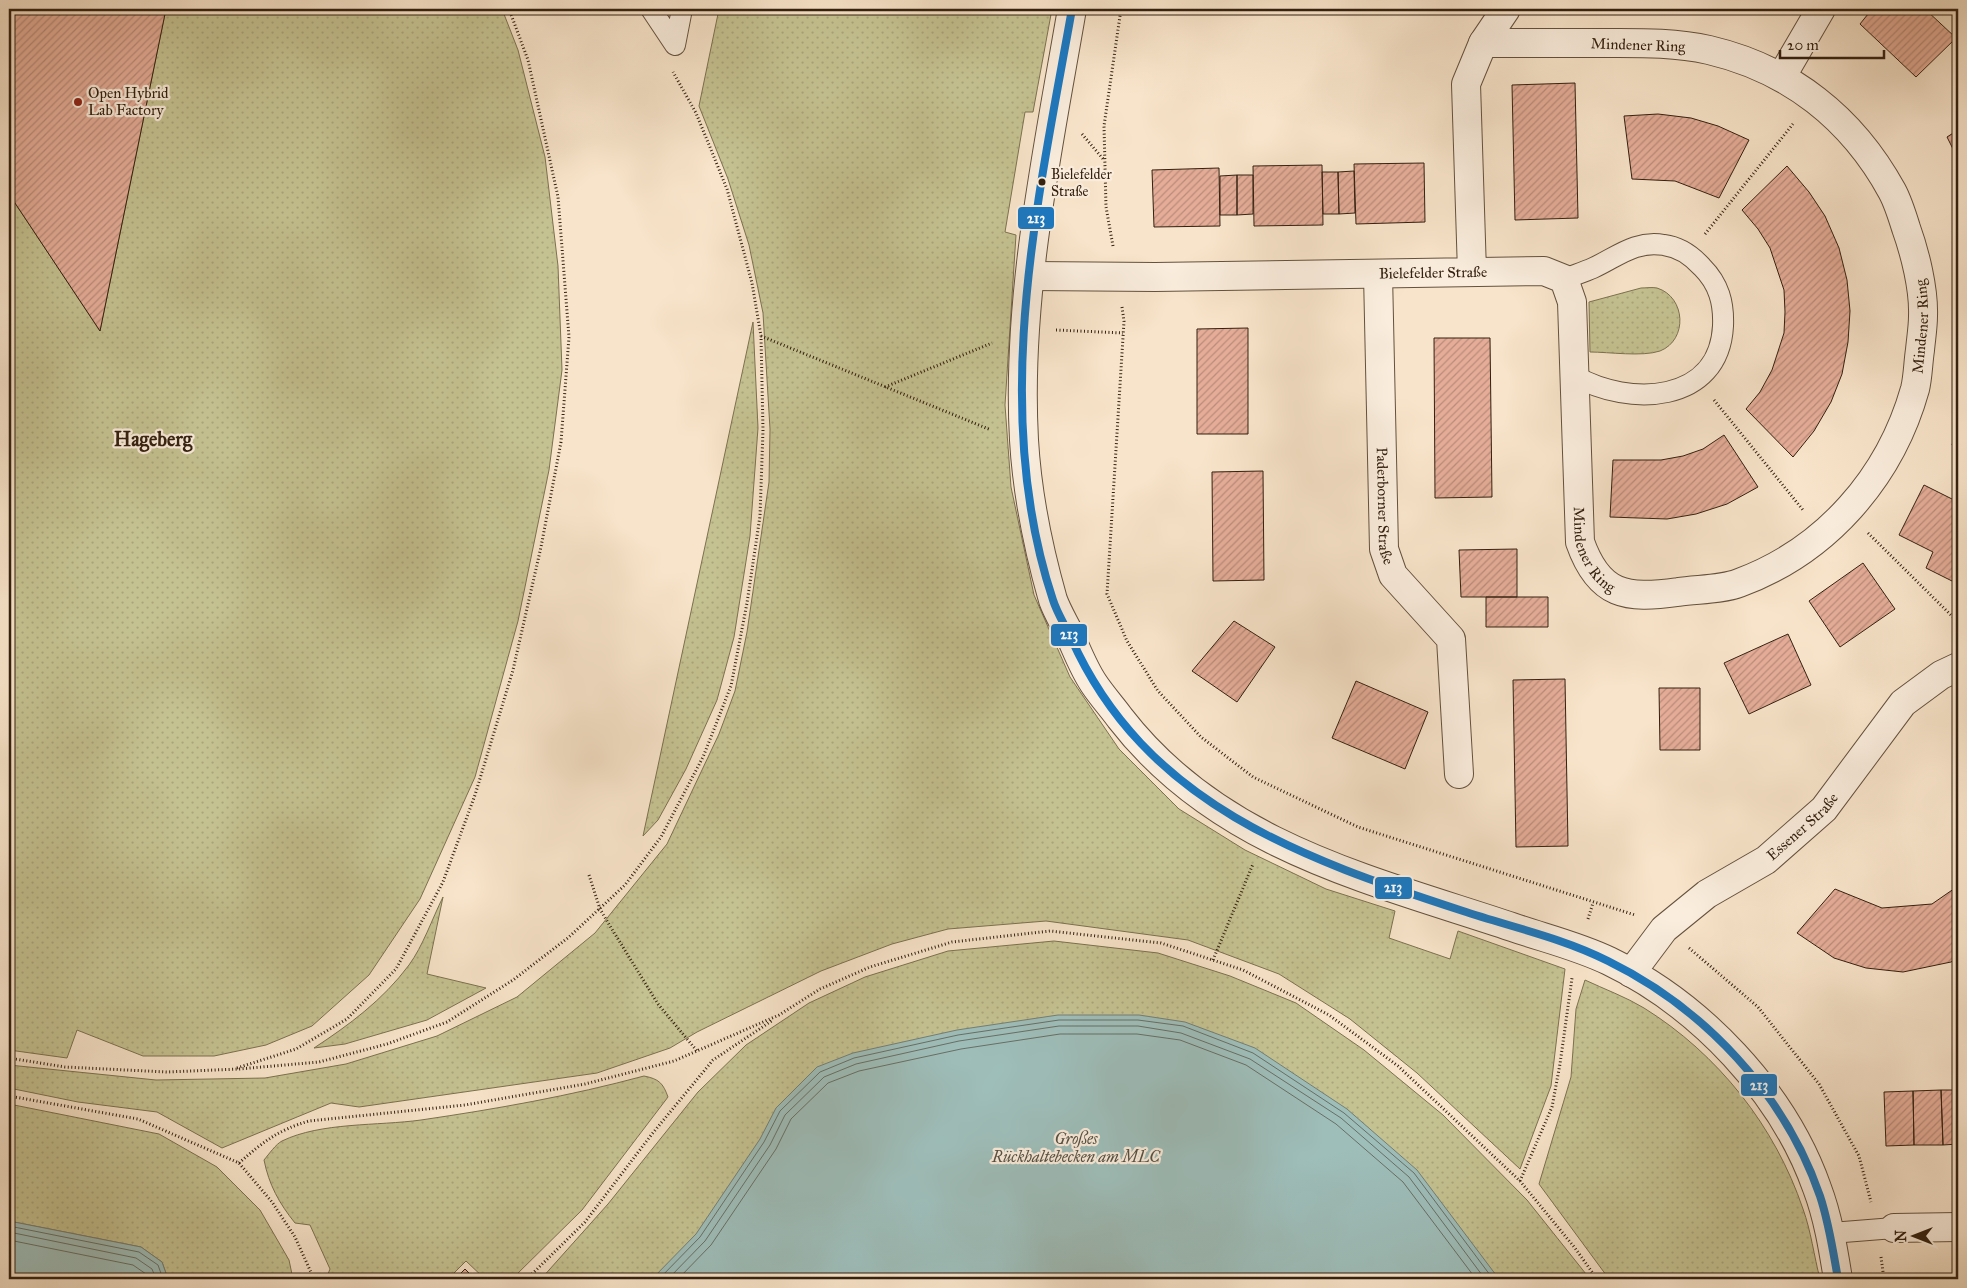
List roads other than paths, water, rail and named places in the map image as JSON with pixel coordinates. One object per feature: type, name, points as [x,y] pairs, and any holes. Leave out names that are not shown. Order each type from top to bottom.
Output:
[{"type":"street","points":[[1072,9],[1042,182],[1031,276],[1023,372],[1024,443],[1035,516],[1054,603],[1093,683],[1136,738],[1182,783],[1245,828],[1350,875],[1606,959],[1631,972],[1672,998],[1732,1051],[1786,1122],[1817,1186],[1831,1233],[1838,1279]]},
{"type":"street","points":[[1472,272],[1466,84],[1483,43],[1506,9]]},
{"type":"street","points":[[1782,76],[1821,9]]},
{"type":"street","name":"Mindener Ring","points":[[1483,43],[1667,44],[1710,50],[1756,64],[1782,76],[1833,114],[1863,146],[1893,193],[1915,252],[1924,314],[1916,388],[1891,451],[1862,497],[1823,536],[1789,559],[1737,584],[1644,596],[1622,593],[1607,585],[1596,575],[1587,562],[1580,542],[1575,376]]},
{"type":"street","name":"Bielefelder Straße","points":[[1031,276],[1544,271],[1564,279]]},
{"type":"street","name":"Paderborner Straße","points":[[1378,274],[1384,549],[1393,575],[1451,639],[1459,774]]},
{"type":"street","points":[[1564,279],[1572,302],[1575,376]]},
{"type":"street","name":"Essener Straße","points":[[1631,972],[1664,929],[1707,894],[1766,860],[1824,809],[1903,703],[1941,675],[1958,667]]},
{"type":"street","points":[[1894,1228],[1958,1227]]},
{"type":"lane","points":[[652,9],[675,44],[682,9]]},
{"type":"lane","points":[[1564,279],[1593,268],[1628,248],[1663,244],[1690,254],[1712,277],[1724,307],[1722,340],[1710,367],[1698,380],[1660,394],[1628,395],[1593,387],[1575,376]]},
{"type":"lane","points":[[1831,1233],[1894,1228]]},
{"type":"water","name":"Großes Rückhaltebecken am MLC","points":[[1058,1015],[1139,1015],[1185,1022],[1255,1048],[1347,1109],[1417,1170],[1499,1279],[652,1279],[696,1234],[760,1139],[776,1108],[817,1067],[853,1053],[957,1030]]},
{"type":"water","points":[[9,1221],[141,1247],[162,1262],[168,1279],[9,1279]]},
{"type":"place","name":"Open Hybrid Lab Factory","points":[[78,102]]},
{"type":"place","name":"Bielefelder Straße","points":[[1042,182]]},
{"type":"district","name":"Hageberg","points":[[153,439]]}]
